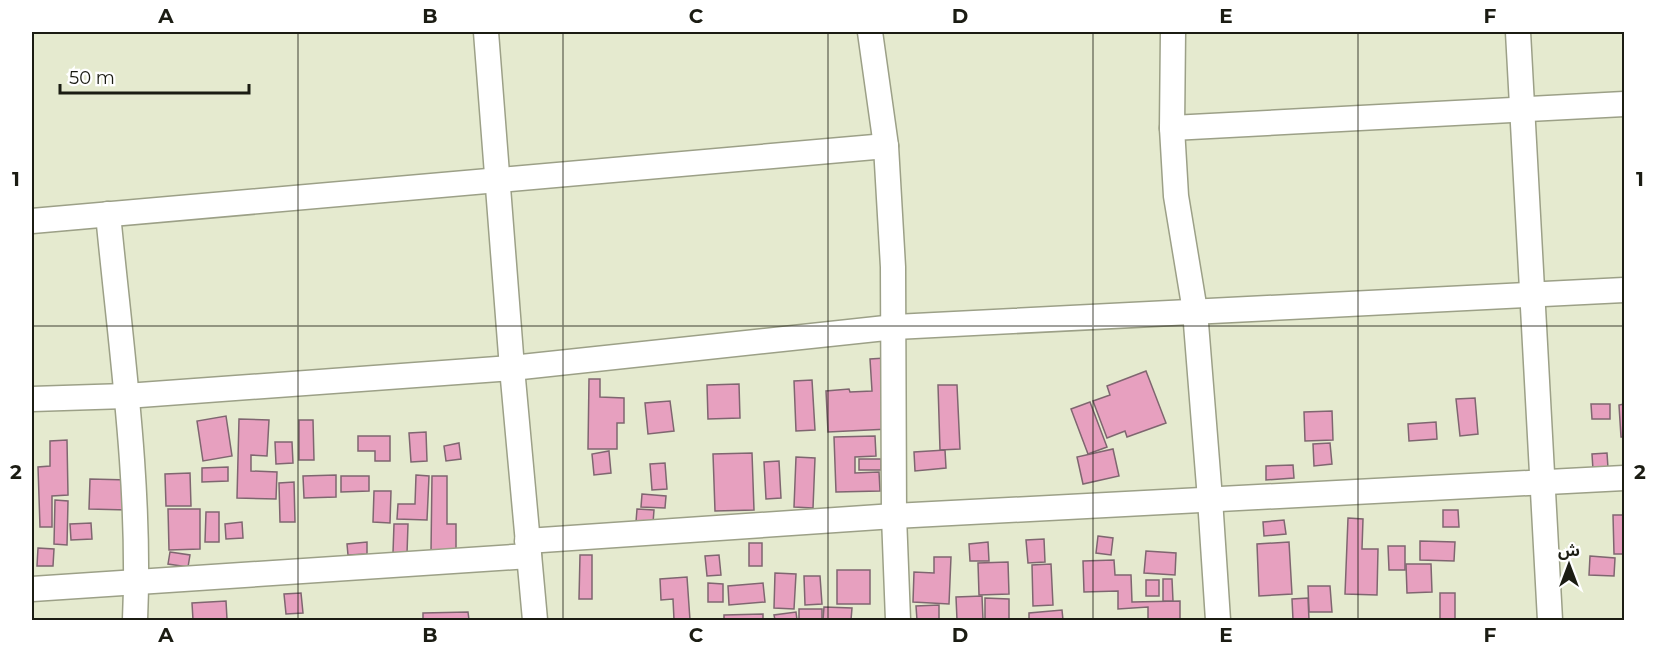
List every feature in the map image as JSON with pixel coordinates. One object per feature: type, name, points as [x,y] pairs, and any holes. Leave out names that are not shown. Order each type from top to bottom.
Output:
[{"type":"street","points":[[486,32],[512,368],[535,621]]},
{"type":"street","points":[[870,32],[886,146],[893,267],[894,516],[898,621]]},
{"type":"street","points":[[1173,32],[1172,128],[1176,196],[1194,311],[1218,621]]},
{"type":"street","points":[[1518,32],[1534,293],[1550,621]]},
{"type":"street","points":[[1172,128],[1624,105]]},
{"type":"street","points":[[32,221],[886,146]]},
{"type":"street","points":[[108,214],[133,477],[135,621]]},
{"type":"street","points":[[32,399],[126,396],[512,368],[895,327],[1624,290]]},
{"type":"street","points":[[32,589],[136,584],[894,516],[1624,478]]},
{"type":"building","points":[[885,358],[889,429],[828,432],[826,391],[849,389],[850,392],[872,391],[870,359]]},
{"type":"building","points":[[1146,371],[1166,423],[1127,437],[1125,431],[1107,438],[1093,401],[1110,395],[1107,386]]},
{"type":"building","points":[[589,379],[600,379],[600,397],[624,398],[624,423],[617,423],[617,449],[588,449]]},
{"type":"building","points":[[812,380],[815,430],[796,431],[794,381]]},
{"type":"building","points":[[739,384],[740,418],[708,419],[707,385]]},
{"type":"building","points":[[938,385],[957,385],[960,449],[940,450]]},
{"type":"building","points":[[1475,398],[1478,434],[1460,436],[1456,399]]},
{"type":"building","points":[[670,401],[674,431],[648,434],[645,403]]},
{"type":"building","points":[[1090,402],[1107,447],[1088,454],[1071,409]]},
{"type":"building","points":[[1591,404],[1610,404],[1610,419],[1592,419]]},
{"type":"building","points":[[1624,404],[1624,437],[1621,437],[1619,405]]},
{"type":"building","points":[[1332,411],[1333,440],[1305,441],[1304,412]]},
{"type":"building","points":[[226,416],[232,456],[203,461],[197,421]]},
{"type":"building","points":[[239,419],[269,420],[267,456],[251,455],[251,471],[277,472],[276,499],[237,498]]},
{"type":"building","points":[[299,420],[313,420],[314,460],[299,460]]},
{"type":"building","points":[[1436,422],[1437,439],[1409,441],[1408,424]]},
{"type":"building","points":[[426,432],[427,461],[411,462],[409,433]]},
{"type":"building","points":[[358,436],[390,436],[390,461],[375,461],[375,451],[358,451]]},
{"type":"building","points":[[875,436],[876,456],[855,457],[855,473],[879,472],[880,491],[836,492],[834,437]]},
{"type":"building","points":[[67,440],[68,495],[52,496],[52,527],[40,527],[38,467],[50,466],[50,441]]},
{"type":"building","points":[[275,442],[292,442],[293,463],[276,464]]},
{"type":"building","points":[[459,443],[461,459],[446,461],[444,446]]},
{"type":"building","points":[[1330,443],[1332,464],[1314,466],[1313,444]]},
{"type":"building","points":[[1113,449],[1119,476],[1083,484],[1077,457]]},
{"type":"building","points":[[945,450],[946,468],[915,471],[914,452]]},
{"type":"building","points":[[609,451],[611,473],[594,475],[592,454]]},
{"type":"building","points":[[752,453],[754,510],[715,511],[713,454]]},
{"type":"building","points":[[1607,453],[1608,468],[1593,470],[1592,454]]},
{"type":"building","points":[[796,457],[815,458],[813,508],[794,507]]},
{"type":"building","points":[[859,459],[881,459],[881,470],[859,470]]},
{"type":"building","points":[[779,461],[781,498],[766,499],[764,462]]},
{"type":"building","points":[[665,463],[667,489],[652,490],[650,464]]},
{"type":"building","points":[[1293,465],[1294,478],[1266,480],[1266,466]]},
{"type":"building","points":[[228,467],[228,481],[202,482],[202,468]]},
{"type":"building","points":[[190,473],[191,506],[166,506],[165,474]]},
{"type":"building","points":[[336,475],[336,497],[304,498],[303,476]]},
{"type":"building","points":[[416,475],[429,476],[427,520],[397,519],[398,504],[415,504]]},
{"type":"building","points":[[341,476],[369,476],[369,491],[341,492]]},
{"type":"building","points":[[432,476],[447,476],[447,524],[456,524],[456,552],[431,552]]},
{"type":"building","points":[[90,479],[129,480],[128,510],[89,509]]},
{"type":"building","points":[[294,482],[295,522],[280,522],[279,483]]},
{"type":"building","points":[[374,491],[391,491],[390,523],[373,522]]},
{"type":"building","points":[[642,494],[666,496],[665,508],[641,507]]},
{"type":"building","points":[[55,500],[68,501],[67,545],[54,544]]},
{"type":"building","points":[[168,509],[200,509],[200,549],[169,550]]},
{"type":"building","points":[[637,509],[654,510],[653,523],[636,522]]},
{"type":"building","points":[[1443,510],[1458,510],[1459,527],[1443,527]]},
{"type":"building","points":[[206,512],[219,512],[219,542],[205,542]]},
{"type":"building","points":[[1613,515],[1624,515],[1624,554],[1614,554]]},
{"type":"building","points":[[1348,518],[1363,519],[1362,549],[1378,549],[1377,595],[1345,594]]},
{"type":"building","points":[[1284,520],[1286,534],[1264,536],[1263,522]]},
{"type":"building","points":[[242,522],[243,538],[226,539],[225,524]]},
{"type":"building","points":[[91,523],[92,539],[71,540],[70,524]]},
{"type":"building","points":[[394,524],[408,524],[407,554],[393,553]]},
{"type":"building","points":[[1098,536],[1113,538],[1111,555],[1096,553]]},
{"type":"building","points":[[1044,539],[1045,562],[1028,563],[1026,540]]},
{"type":"building","points":[[1420,541],[1455,542],[1454,561],[1420,560]]},
{"type":"building","points":[[367,542],[367,554],[348,555],[347,544]]},
{"type":"building","points":[[988,542],[989,561],[970,561],[969,544]]},
{"type":"building","points":[[1289,542],[1292,594],[1259,596],[1257,544]]},
{"type":"building","points":[[749,543],[762,543],[762,566],[749,566]]},
{"type":"building","points":[[1388,546],[1405,546],[1405,570],[1389,570]]},
{"type":"building","points":[[38,548],[54,549],[53,566],[37,566]]},
{"type":"building","points":[[1146,551],[1176,553],[1175,575],[1144,573]]},
{"type":"building","points":[[170,552],[190,555],[188,567],[168,564]]},
{"type":"building","points":[[580,555],[592,555],[592,599],[579,599]]},
{"type":"building","points":[[719,555],[721,575],[707,576],[705,556]]},
{"type":"building","points":[[1590,556],[1615,558],[1614,576],[1589,575]]},
{"type":"building","points":[[934,557],[951,557],[949,604],[913,602],[914,572],[934,573]]},
{"type":"building","points":[[1114,560],[1115,575],[1131,575],[1132,602],[1180,601],[1180,620],[1148,620],[1148,607],[1118,609],[1118,591],[1084,592],[1083,561]]},
{"type":"building","points":[[1008,562],[1009,594],[979,595],[978,563]]},
{"type":"building","points":[[1051,564],[1053,605],[1033,606],[1032,565]]},
{"type":"building","points":[[1406,564],[1431,564],[1432,592],[1407,593]]},
{"type":"building","points":[[837,570],[870,570],[870,604],[837,604]]},
{"type":"building","points":[[775,573],[796,574],[794,609],[774,608]]},
{"type":"building","points":[[804,576],[820,576],[822,604],[805,605]]},
{"type":"building","points":[[687,577],[690,620],[674,620],[673,599],[661,600],[660,579]]},
{"type":"building","points":[[1163,579],[1172,579],[1173,601],[1163,601]]},
{"type":"building","points":[[1146,580],[1159,580],[1159,596],[1146,596]]},
{"type":"building","points":[[708,583],[723,584],[723,602],[708,602]]},
{"type":"building","points":[[763,583],[765,602],[729,605],[728,586]]},
{"type":"building","points":[[1308,586],[1330,586],[1332,612],[1309,612]]},
{"type":"building","points":[[301,593],[303,613],[286,614],[284,594]]},
{"type":"building","points":[[1440,593],[1455,593],[1455,620],[1440,620]]},
{"type":"building","points":[[982,596],[983,620],[957,620],[956,597]]},
{"type":"building","points":[[985,598],[1009,599],[1009,620],[985,620]]},
{"type":"building","points":[[1308,598],[1309,620],[1293,620],[1292,599]]},
{"type":"building","points":[[226,601],[227,619],[193,620],[192,603]]},
{"type":"building","points":[[939,605],[939,619],[955,620],[917,620],[916,606]]},
{"type":"building","points":[[824,607],[852,608],[851,620],[823,620]]},
{"type":"building","points":[[799,609],[822,609],[822,620],[799,620]]},
{"type":"building","points":[[1062,610],[1063,620],[1029,620],[1029,613]]},
{"type":"building","points":[[468,612],[469,620],[423,620],[423,613]]},
{"type":"building","points":[[796,612],[797,620],[775,620],[774,615]]},
{"type":"building","points":[[763,614],[763,620],[724,620],[724,615]]}]
